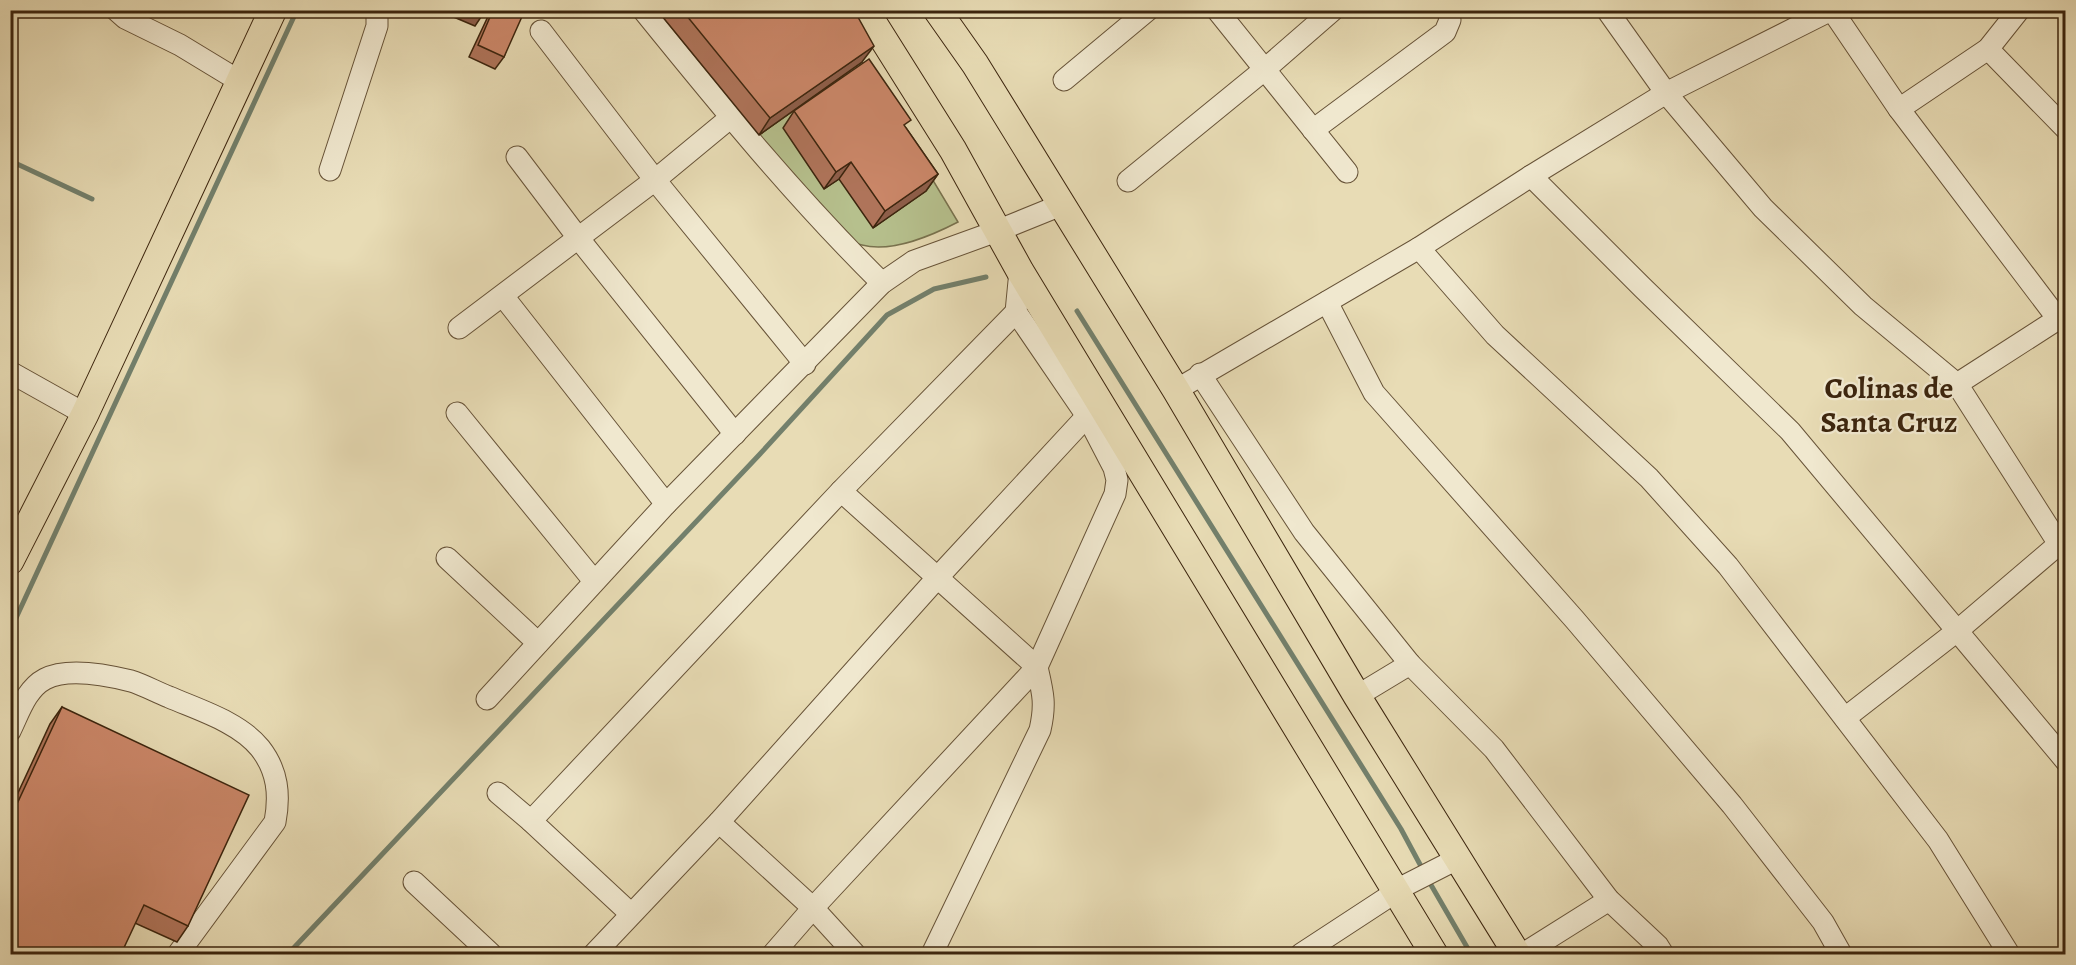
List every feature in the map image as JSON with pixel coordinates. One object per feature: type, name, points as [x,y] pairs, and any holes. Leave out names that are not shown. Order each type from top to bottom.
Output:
[{"type":"main road","points":[[10,561],[85,414],[273,10]]},
{"type":"main road","points":[[865,10],[952,150],[1020,271],[1402,887],[1434,954]]},
{"type":"main road","points":[[937,10],[975,64],[1176,390],[1357,696],[1451,862],[1517,954]]},
{"type":"street","points":[[116,10],[125,18],[180,45],[241,82]]},
{"type":"street","points":[[330,170],[377,26],[377,10]]},
{"type":"street","points":[[643,10],[730,118],[850,251],[882,283]]},
{"type":"street","points":[[1064,80],[1148,10]]},
{"type":"street","points":[[1216,10],[1347,172]]},
{"type":"street","points":[[1128,181],[1264,70],[1333,10]]},
{"type":"street","points":[[1313,130],[1445,32],[1450,20],[1448,10]]},
{"type":"street","points":[[1607,10],[1666,93],[1763,208],[1863,306],[1956,384],[2062,541],[1957,631],[1845,718]]},
{"type":"street","points":[[1176,390],[1419,248],[1666,93],[1832,10],[1899,109],[2062,317],[1956,384]]},
{"type":"street","points":[[1899,109],[1988,49],[2019,10]]},
{"type":"street","points":[[541,31],[655,180],[805,364]]},
{"type":"street","points":[[1988,49],[2066,129]]},
{"type":"street","points":[[459,328],[579,239],[730,118]]},
{"type":"street","points":[[517,157],[579,239],[735,434]]},
{"type":"street","points":[[1531,176],[1790,431],[2064,757]]},
{"type":"street","points":[[487,699],[666,504],[882,283],[914,261],[1061,205]]},
{"type":"street","points":[[1419,248],[1495,335],[1657,487],[1728,566],[1938,840],[2009,954]]},
{"type":"street","points":[[531,821],[842,491],[1016,312],[1020,271]]},
{"type":"street","points":[[502,296],[666,504]]},
{"type":"street","points":[[1327,302],[1374,393],[1575,620],[1732,805],[1823,921],[1841,954]]},
{"type":"street","points":[[773,954],[1037,667],[1115,494],[1117,480],[1114,468],[1087,416],[1016,312]]},
{"type":"street","points":[[10,372],[85,414]]},
{"type":"street","points":[[1200,374],[1304,532],[1410,664],[1494,749],[1609,900],[1658,946],[1663,954]]},
{"type":"street","points":[[457,413],[594,581]]},
{"type":"street","points":[[594,954],[719,822],[938,577],[1087,416]]},
{"type":"street","points":[[842,491],[1037,667],[1045,711],[1040,730],[932,954]]},
{"type":"street","points":[[447,558],[538,643]]},
{"type":"street","points":[[1357,696],[1410,664]]},
{"type":"street","points":[[10,731],[29,693],[44,679],[61,673],[81,672],[132,682],[218,718],[229,723],[260,748],[277,783],[279,801],[275,822],[178,954]]},
{"type":"street","points":[[498,793],[631,914]]},
{"type":"street","points":[[719,822],[813,908],[855,954]]},
{"type":"street","points":[[1301,954],[1402,887],[1451,862]]},
{"type":"street","points":[[414,882],[491,954]]},
{"type":"street","points":[[1523,954],[1609,900]]},
{"type":"green space","points":[[862,62],[958,222],[899,245],[873,247],[855,243],[845,237],[759,135]]},
{"type":"building","points":[[464,10],[484,10],[481,17]]},
{"type":"building","points":[[493,10],[524,12],[504,57],[478,45]]},
{"type":"building","points":[[682,10],[854,10],[874,46],[770,118]]},
{"type":"building","points":[[869,59],[911,120],[904,125],[938,174],[885,211],[851,162],[836,172],[794,111]]},
{"type":"building","points":[[62,707],[249,795],[188,926],[144,905],[121,954],[10,954],[10,819]]},
{"type":"waterway","points":[[10,631],[297,10]]},
{"type":"waterway","points":[[10,159],[92,199]]},
{"type":"waterway","points":[[288,954],[760,454],[887,315],[934,289],[986,277]]},
{"type":"waterway","points":[[1077,311],[1401,829],[1423,870]]},
{"type":"waterway","points":[[1427,878],[1471,954]]},
{"type":"district","name":"Colinas de Santa Cruz","points":[[1889,405]]}]
